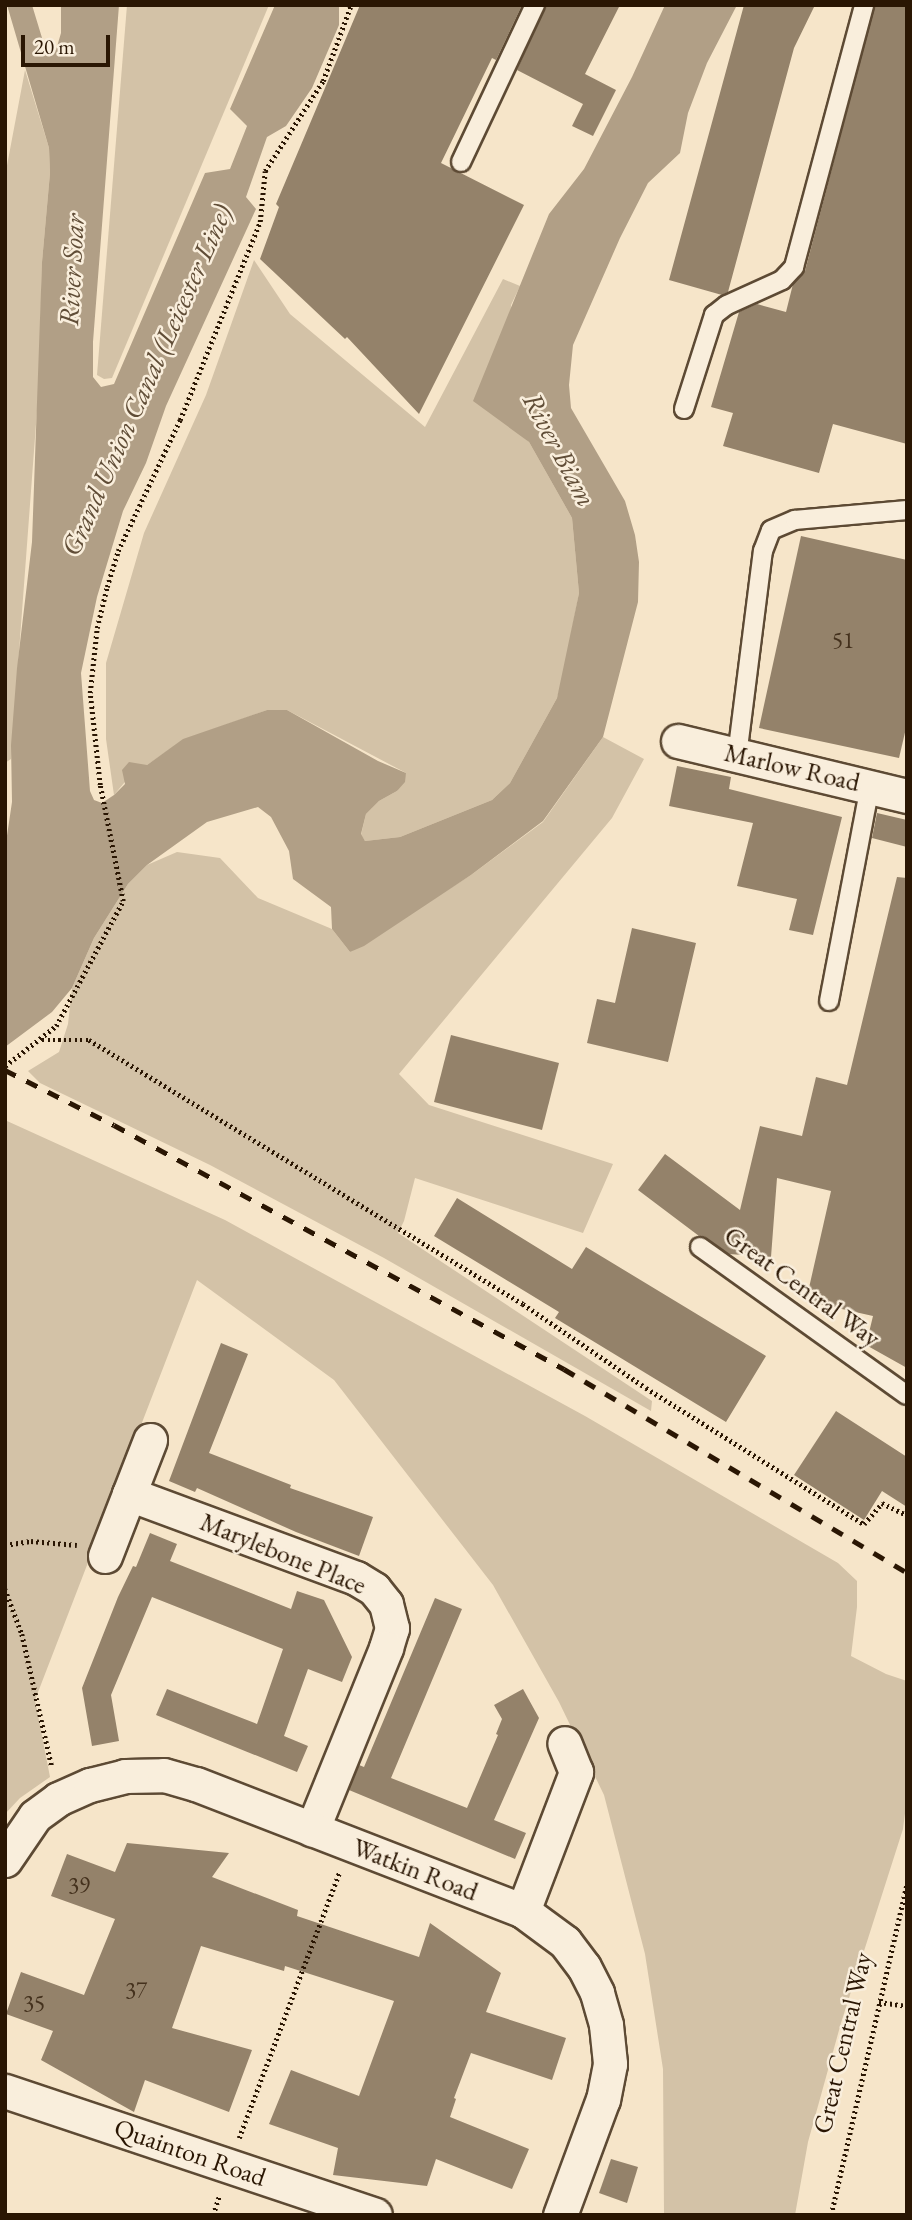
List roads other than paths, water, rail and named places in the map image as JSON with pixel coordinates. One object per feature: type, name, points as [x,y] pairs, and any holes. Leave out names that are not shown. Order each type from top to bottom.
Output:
[{"type":"street","name":"Marlow Road","points":[[678,741],[907,796]]},
{"type":"street","points":[[105,1556],[150,1440]]},
{"type":"street","name":"Marylebone Place","points":[[129,1494],[356,1578],[374,1589],[386,1604],[392,1628],[386,1648],[312,1830]]},
{"type":"street","points":[[523,1911],[576,1772],[564,1743]]},
{"type":"street","name":"Watkin Road","points":[[5,1860],[35,1816],[58,1799],[90,1785],[125,1776],[164,1775],[196,1784],[349,1846],[523,1911],[565,1942],[584,1966],[597,1993],[606,2025],[610,2064],[603,2099],[560,2215]]},
{"type":"street","name":"Quainton Road","points":[[5,2091],[375,2215]]},
{"type":"lane","points":[[461,162],[535,5]]},
{"type":"lane","points":[[684,409],[715,315],[727,305],[782,280],[794,267],[863,5]]},
{"type":"lane","points":[[737,755],[763,551],[771,530],[795,520],[907,510]]},
{"type":"lane","points":[[829,1001],[870,787]]},
{"type":"lane","name":"Great Central Way","points":[[700,1247],[907,1395]]},
{"type":"water","points":[[7,5],[32,5],[46,51],[56,50],[61,33],[61,5],[119,5],[93,342],[93,377],[101,387],[114,384],[205,173],[230,169],[247,126],[230,109],[275,5],[339,5],[339,25],[312,88],[286,126],[267,137],[246,197],[256,209],[166,406],[146,463],[123,511],[97,597],[81,673],[90,791],[94,800],[102,803],[125,784],[122,770],[129,762],[147,765],[183,739],[267,710],[287,710],[378,761],[406,773],[405,782],[397,791],[379,801],[366,814],[361,834],[365,841],[400,837],[492,800],[510,783],[557,698],[579,593],[572,518],[529,442],[473,401],[549,214],[584,169],[632,77],[665,5],[737,5],[707,63],[688,113],[680,153],[648,183],[620,238],[573,345],[569,385],[571,408],[625,501],[635,535],[639,562],[638,602],[603,737],[543,821],[471,875],[364,946],[350,952],[332,929],[331,907],[293,879],[289,851],[271,817],[258,807],[207,822],[147,865],[128,884],[94,938],[72,988],[52,1012],[5,1047],[5,849],[12,802],[11,745],[17,668],[32,542],[42,262],[50,173],[49,148]]},
{"type":"railway","points":[[5,1070],[114,1125],[564,1369],[907,1573]]},
{"type":"water label","name":"River Soar","points":[[71,270]]},
{"type":"water label","name":"Grand Union Canal (Leicester Line)","points":[[146,380]]},
{"type":"water label","name":"River Biam","points":[[560,449]]}]
